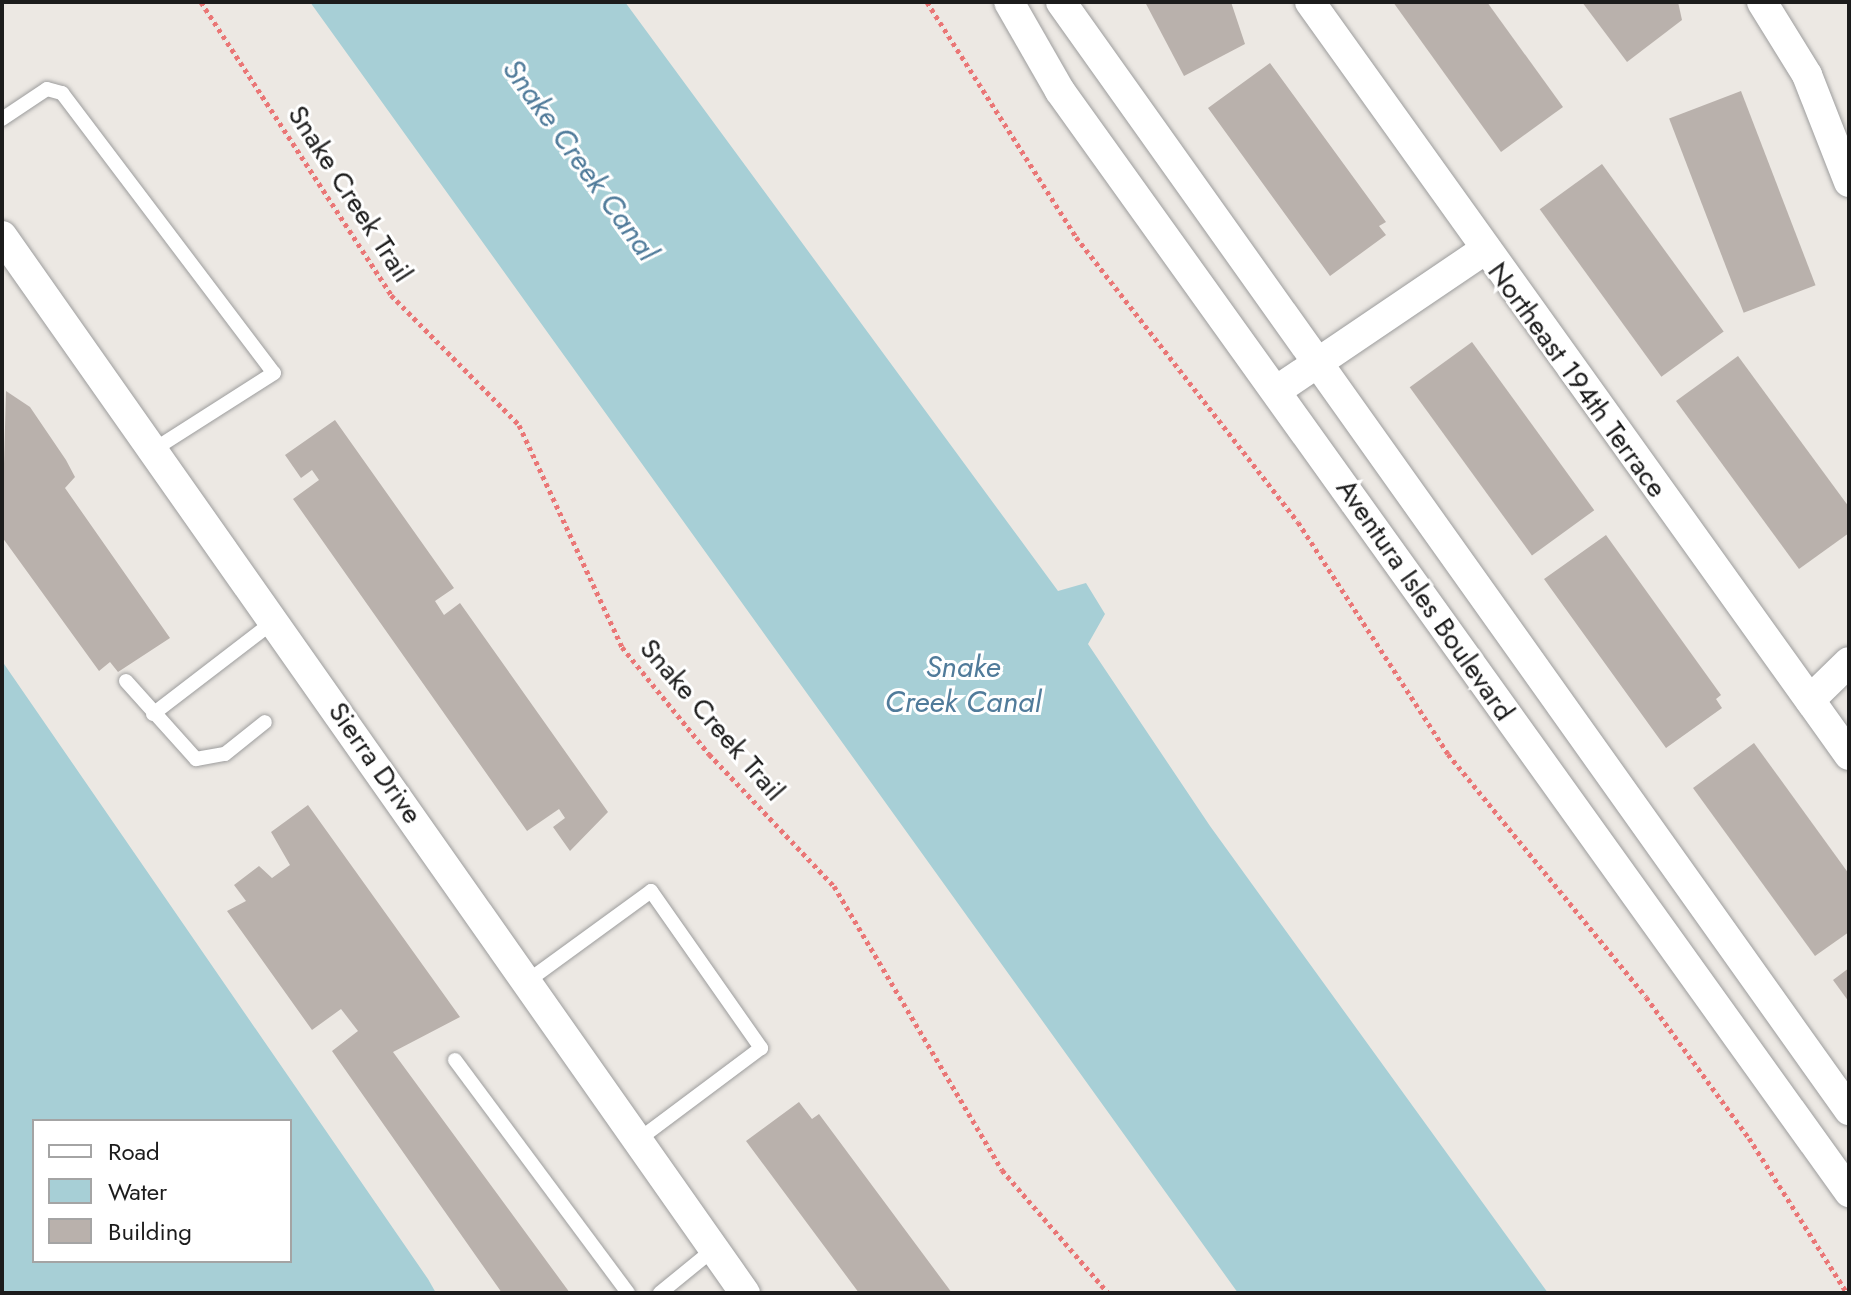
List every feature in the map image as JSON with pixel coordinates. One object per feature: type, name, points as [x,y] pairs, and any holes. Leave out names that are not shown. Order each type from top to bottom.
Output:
[{"type":"street","name":"Aventura Isles Boulevard","points":[[1009,2],[1060,91],[1849,1192]]},
{"type":"street","name":"Aventura Isles Boulevard","points":[[1061,2],[1313,366],[1849,1110]]},
{"type":"street","name":"Northeast 194th Terrace","points":[[1310,2],[1483,251],[1849,755]]},
{"type":"street","points":[[1762,2],[1807,75],[1849,182]]},
{"type":"street","name":"Sierra Drive","points":[[2,236],[529,980],[745,1293]]},
{"type":"street","points":[[1276,391],[1483,251]]},
{"type":"street","points":[[1810,700],[1849,662]]},
{"type":"lane","points":[[2,119],[47,89],[62,93],[274,373],[153,450]]},
{"type":"lane","points":[[153,714],[274,621]]},
{"type":"lane","points":[[126,681],[196,759],[225,754],[265,722]]},
{"type":"lane","points":[[529,980],[651,891],[761,1048],[638,1140]]},
{"type":"lane","points":[[455,1060],[628,1293]]},
{"type":"lane","points":[[660,1293],[714,1249]]},
{"type":"path","name":"Snake Creek Trail","points":[[201,2],[391,295],[519,425],[622,647],[709,754],[834,886],[1002,1170],[1108,1293]]},
{"type":"path","points":[[927,2],[1076,237],[1298,522],[1448,754],[1646,997],[1749,1138],[1847,1293]]},
{"type":"water","name":"Snake Creek Canal","points":[[310,2],[625,2],[1058,591],[1086,583],[1105,614],[1088,644],[1210,826],[1548,1293],[1238,1293]]},
{"type":"water","points":[[2,661],[428,1279],[436,1293],[2,1293]]},
{"type":"building","points":[[1145,2],[1231,2],[1245,44],[1184,76]]},
{"type":"building","points":[[1393,2],[1487,2],[1563,107],[1501,152]]},
{"type":"building","points":[[1582,2],[1678,2],[1682,20],[1627,62]]},
{"type":"building","points":[[1270,63],[1386,222],[1379,226],[1386,235],[1330,276],[1208,108]]},
{"type":"building","points":[[1741,91],[1816,285],[1744,313],[1669,119]]},
{"type":"building","points":[[1602,164],[1724,331],[1661,377],[1540,209]]},
{"type":"building","points":[[1472,342],[1594,510],[1532,556],[1410,387]]},
{"type":"building","points":[[1738,356],[1849,507],[1849,533],[1799,569],[1676,401]]},
{"type":"building","points":[[6,391],[30,407],[66,460],[75,477],[65,488],[170,638],[118,672],[110,662],[99,671],[2,537]]},
{"type":"building","points":[[335,420],[454,588],[435,601],[444,615],[460,603],[608,812],[570,851],[553,827],[565,818],[559,809],[527,831],[293,499],[319,480],[312,470],[301,478],[285,455]]},
{"type":"building","points":[[1606,535],[1721,695],[1716,699],[1722,708],[1666,748],[1544,579]]},
{"type":"building","points":[[1754,743],[1849,874],[1849,932],[1815,956],[1693,788]]},
{"type":"building","points":[[308,805],[460,1017],[393,1052],[570,1293],[502,1293],[332,1051],[358,1031],[341,1009],[312,1030],[227,911],[246,901],[234,885],[259,866],[272,878],[290,865],[271,832]]},
{"type":"building","points":[[1849,968],[1849,1002],[1833,980]]},
{"type":"building","points":[[799,1102],[812,1119],[819,1114],[952,1293],[859,1293],[746,1141]]}]
